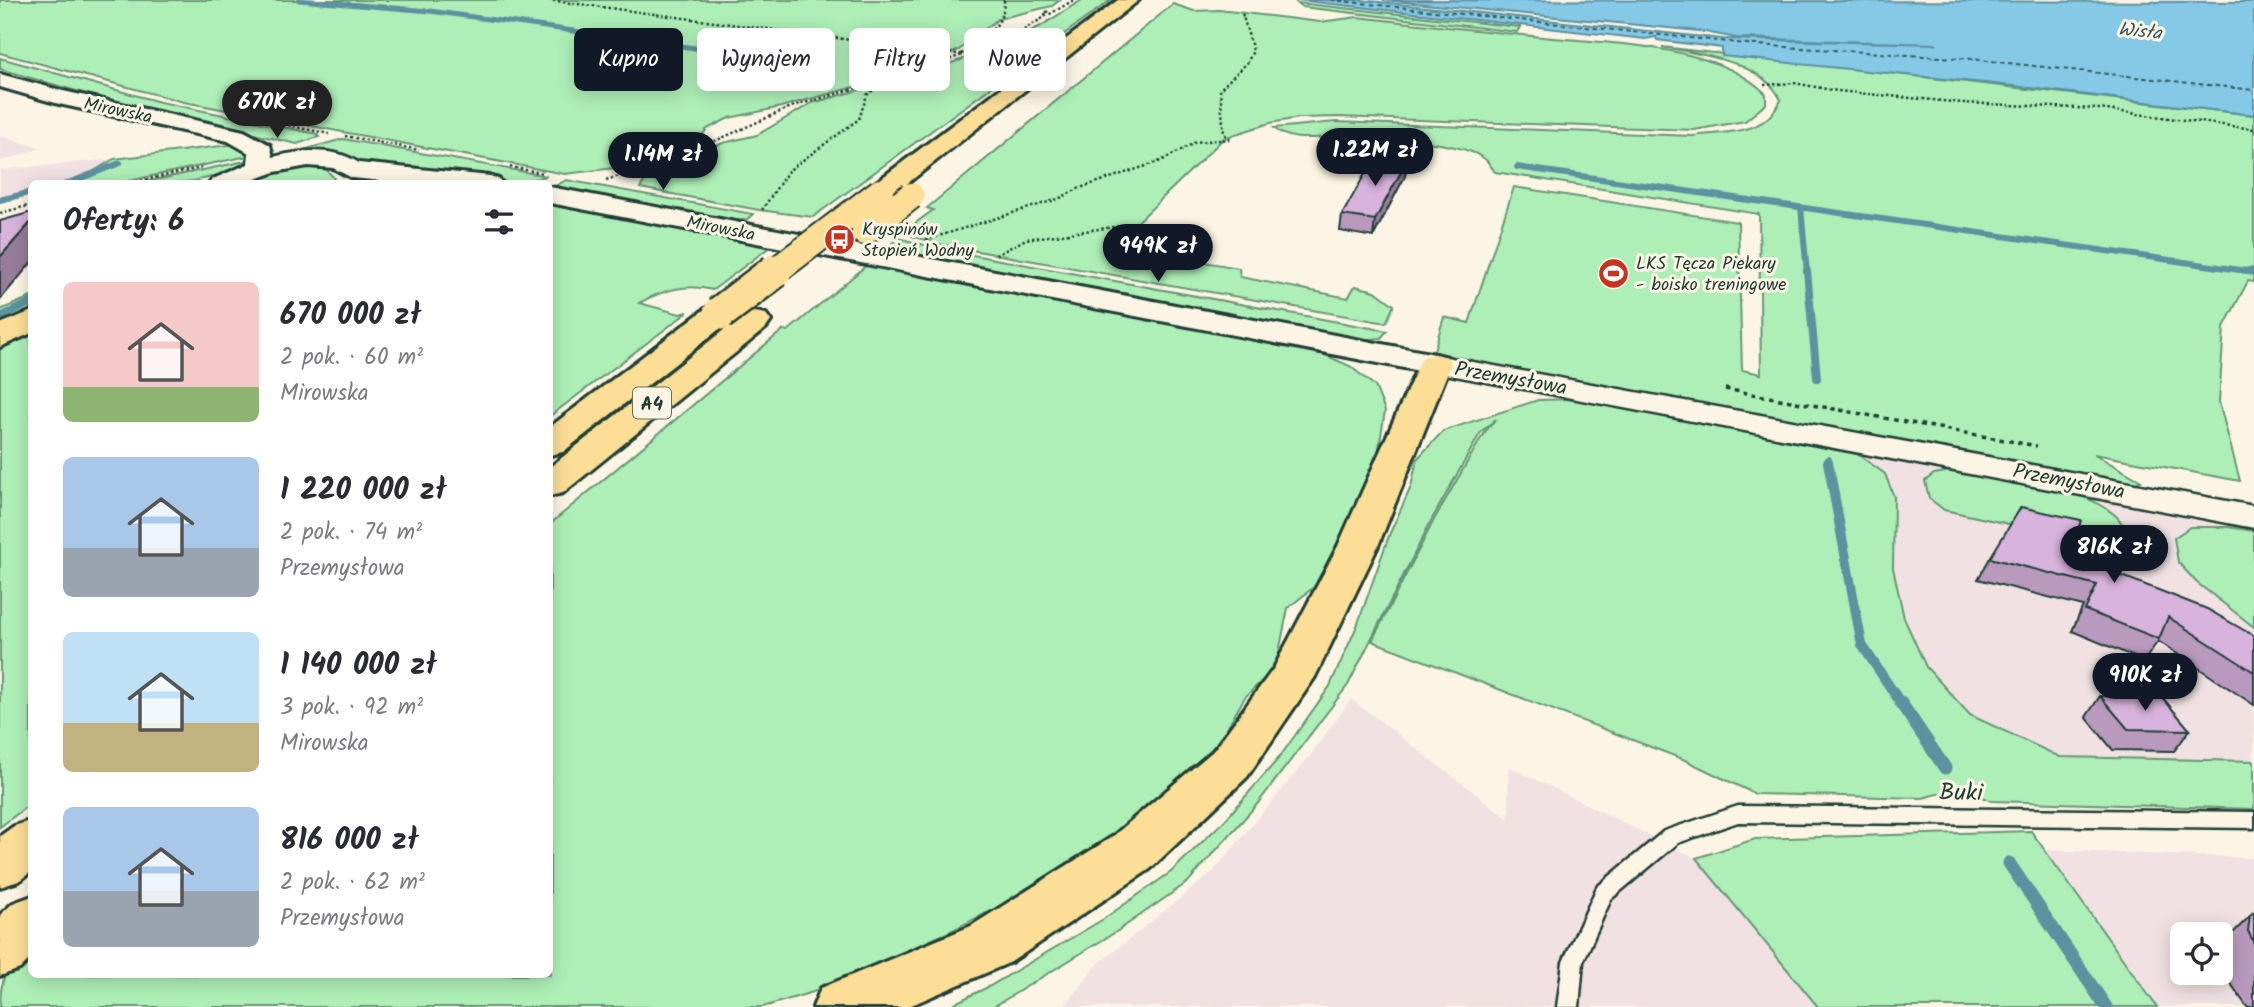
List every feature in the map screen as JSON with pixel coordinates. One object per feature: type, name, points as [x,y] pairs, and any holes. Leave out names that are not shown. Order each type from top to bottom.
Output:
[{"type":"highway","name":"A4","points":[[553,442],[880,192],[1133,4]]},
{"type":"highway","name":"A4","points":[[553,483],[911,195],[1133,4]]},
{"type":"highway","points":[[0,337],[28,322]]},
{"type":"highway","points":[[842,1007],[991,944],[1130,853],[1230,764],[1298,665],[1358,546],[1435,363]]},
{"type":"highway","points":[[0,848],[28,830]]},
{"type":"highway","points":[[0,865],[28,844]]},
{"type":"highway","points":[[0,923],[28,901]]},
{"type":"highway","points":[[0,951],[28,924]]},
{"type":"main road","name":"Mirowska","points":[[0,80],[59,97],[242,126],[276,141],[303,160]]},
{"type":"main road","name":"Mirowska","points":[[242,126],[261,150],[260,168]]},
{"type":"main road","points":[[216,178],[303,160],[336,161],[349,177],[495,178]]},
{"type":"main road","name":"Mirowska","points":[[553,186],[764,225]]},
{"type":"main road","name":"Przemysłowa","points":[[764,225],[1435,363]]},
{"type":"street","name":"Przemysłowa","points":[[1435,363],[2254,517]]},
{"type":"lane","name":"Buki","points":[[1568,1007],[1573,962],[1604,893],[1671,837],[1738,814],[2254,820]]},
{"type":"path","points":[[548,0],[964,55]]},
{"type":"path","points":[[960,54],[1001,22],[1007,10],[1004,0]]},
{"type":"path","points":[[1027,28],[1074,0]]},
{"type":"path","points":[[1048,11],[1044,14],[1050,15]]},
{"type":"path","points":[[921,241],[1058,199],[1080,188],[1161,161],[1196,142],[1230,139],[1224,134],[1220,89],[1253,60],[1255,47],[1242,13]]},
{"type":"path","points":[[1764,85],[1794,83],[1837,91],[1964,103],[2099,109],[2254,129]]},
{"type":"path","points":[[597,183],[673,160],[778,112],[849,90]]},
{"type":"path","points":[[764,225],[788,171],[859,119],[867,95],[872,91]]},
{"type":"path","points":[[242,126],[428,152]]},
{"type":"path","points":[[186,180],[216,178]]},
{"type":"path","points":[[0,213],[28,206]]},
{"type":"path","points":[[996,256],[1026,239],[1121,226],[1144,230]]},
{"type":"shaded area","points":[[0,136],[42,148],[0,162]]},
{"type":"shaded area","points":[[114,159],[75,180],[28,180],[28,192],[0,199],[0,170]]},
{"type":"shaded area","points":[[1853,451],[2057,489],[2228,527],[2190,527],[2178,562],[2196,582],[2254,627],[2254,761],[2059,757],[1970,715],[1926,667],[1904,618],[1893,568],[1894,497]]},
{"type":"shaded area","points":[[1351,699],[1509,819],[1508,766],[1696,858],[1819,1007],[1064,1007],[1097,965],[1213,872],[1309,757]]},
{"type":"shaded area","points":[[2046,850],[2254,858],[2254,1007],[2157,1007]]},
{"type":"green space","points":[[0,0],[1060,0],[1052,6],[998,19],[987,28],[964,28],[964,46],[950,54],[950,28],[849,28],[849,88],[729,118],[707,129],[690,150],[640,165],[565,174],[184,102],[0,53]]},
{"type":"green space","points":[[1082,0],[1111,0],[1066,33],[1066,28],[1037,28]]},
{"type":"green space","points":[[1297,3],[1520,27],[1517,32],[1302,7]]},
{"type":"green space","points":[[1173,4],[1194,11],[1219,10],[1320,22],[1358,17],[1656,48],[1718,64],[1744,77],[1766,94],[1766,104],[1745,121],[1694,130],[1338,117],[1299,118],[1270,123],[1224,138],[1113,246],[1239,268],[1240,277],[1348,298],[1355,286],[1375,291],[1394,305],[1386,323],[943,245],[902,233],[933,210],[927,208]]},
{"type":"green space","points":[[1662,47],[2254,115],[2254,282],[2248,281],[2224,327],[2219,402],[2240,481],[2094,454],[2141,481],[2132,485],[1433,354],[1444,317],[1469,323],[1514,187],[1738,222],[1742,370],[1761,374],[1759,214],[1495,172],[1485,159],[1472,152],[1435,143],[1370,138],[1303,138],[1288,136],[1274,128],[1336,122],[1692,136],[1744,130],[1755,126],[1774,112],[1781,100],[1760,76],[1745,68],[1729,61]]},
{"type":"green space","points":[[0,58],[160,102],[317,134],[319,137],[297,144],[118,103],[0,69]]},
{"type":"green space","points":[[964,59],[964,91],[986,91],[813,217],[640,188],[651,171],[723,143],[757,135],[812,103],[856,91],[950,91],[950,64]]},
{"type":"green space","points":[[343,139],[547,176],[530,180],[485,180],[366,169],[348,159],[303,150]]},
{"type":"green space","points":[[238,144],[254,152],[248,156],[133,180],[75,180],[114,159]]},
{"type":"green space","points":[[255,159],[251,163],[208,178],[155,180]]},
{"type":"green space","points":[[302,167],[326,169],[334,178],[250,180],[271,171]]},
{"type":"green space","points":[[566,180],[753,214],[746,220],[726,222],[553,190]]},
{"type":"green space","points":[[553,205],[771,246],[713,290],[693,287],[675,289],[639,303],[680,314],[688,312],[553,414]]},
{"type":"green space","points":[[898,238],[940,249],[1387,331],[1381,338],[1360,340],[883,251]]},
{"type":"green space","points":[[867,265],[1316,351],[1350,366],[1375,386],[1385,411],[1378,454],[1320,582],[1288,608],[1276,667],[1245,697],[1219,741],[1180,780],[1108,839],[1020,896],[949,932],[813,992],[763,1007],[0,1007],[1,987],[6,972],[28,949],[28,978],[553,978],[553,522],[783,330],[788,331]]},
{"type":"green space","points":[[28,298],[28,314],[0,328],[0,310]]},
{"type":"green space","points":[[28,330],[28,805],[0,827],[0,345]]},
{"type":"green space","points":[[1573,399],[1853,451],[1885,474],[1894,497],[1893,568],[1904,618],[1926,667],[1970,715],[2060,757],[2254,761],[2254,809],[1992,801],[1958,793],[1923,798],[1755,794],[1685,760],[1372,641],[1435,518],[1484,433],[1496,419],[1481,432],[1432,519],[1348,685],[1258,803],[1188,882],[1119,930],[993,1007],[947,1007],[990,986],[1102,920],[1171,872],[1225,820],[1279,758],[1330,686],[1357,626],[1390,533],[1411,487],[1417,459],[1443,431],[1538,400]]},
{"type":"green space","points":[[1951,471],[2015,478],[2085,497],[2118,518],[2127,534],[2131,553],[2112,553],[2105,536],[2058,528],[2060,535],[1944,510],[1929,498],[1925,481],[1934,474]]},
{"type":"green space","points":[[2190,527],[2228,527],[2254,531],[2254,627],[2196,582],[2178,562],[2174,538]]},
{"type":"green space","points":[[2031,831],[2157,1007],[1818,1007],[1696,858],[1755,839]]},
{"type":"water","name":"Wisła","points":[[1297,0],[1361,0],[1722,39],[1938,44],[1737,38],[1699,31],[1383,0],[2254,2],[2254,115],[2014,86],[1722,56],[1722,48],[1657,40],[1656,37],[1645,39]]},
{"type":"building","points":[[1375,156],[1407,161],[1375,220],[1342,215]]},
{"type":"building","points":[[28,213],[28,226],[0,257],[0,221]]},
{"type":"building","points":[[2021,507],[2081,520],[2071,556],[2207,609],[2254,636],[2254,672],[2168,617],[2159,639],[2085,610],[2097,585],[1990,558]]},
{"type":"building","points":[[2100,696],[2162,697],[2190,730],[2128,729]]},
{"type":"building","points":[[2254,912],[2254,943],[2248,931],[2250,915]]},
{"type":"waterway","points":[[299,0],[430,11],[697,48]]},
{"type":"waterway","points":[[76,180],[120,163]]},
{"type":"waterway","points":[[1517,167],[1801,207]]},
{"type":"waterway","points":[[0,200],[28,193]]},
{"type":"waterway","points":[[1801,207],[2254,272],[2249,271]]},
{"type":"waterway","points":[[1801,207],[1807,273]]},
{"type":"waterway","points":[[1807,271],[1817,378]]},
{"type":"waterway","points":[[0,317],[28,304]]},
{"type":"waterway","points":[[1828,460],[1829,464]]},
{"type":"waterway","points":[[1828,462],[1862,645],[1902,705]]},
{"type":"waterway","points":[[1901,703],[1945,768]]},
{"type":"waterway","points":[[2009,863],[2106,1007]]},
{"type":"ferry route","points":[[1331,0],[1756,45],[1971,59],[2254,90]]},
{"type":"place","name":"Kryspinów Stopień Wodny","points":[[839,239]]},
{"type":"place","name":"LKS Tęcza Piekary - boisko treningowe","points":[[1613,273]]}]
